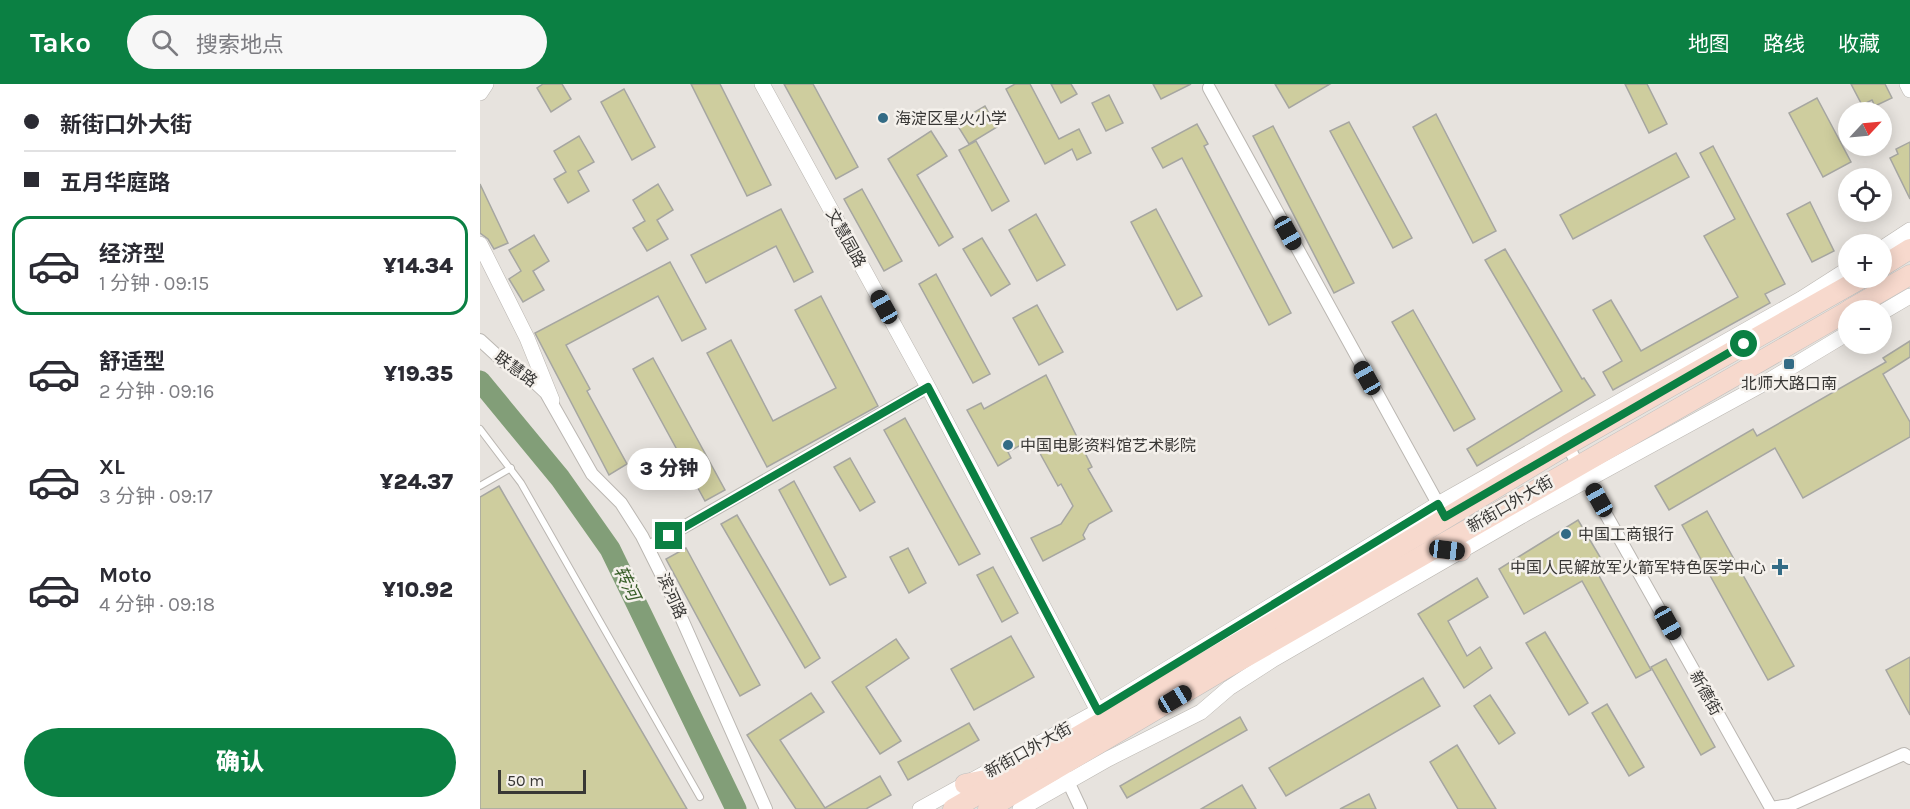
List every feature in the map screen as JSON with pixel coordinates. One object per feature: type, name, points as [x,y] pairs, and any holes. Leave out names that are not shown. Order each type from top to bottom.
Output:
[{"type":"main road","points":[[1892,260],[1910,249]]},
{"type":"main road","name":"新街口外大街","points":[[1868,300],[1910,275]]},
{"type":"main road","name":"新街口外大街","points":[[953,809],[1271,624],[1441,511],[1567,445],[1844,288]]},
{"type":"main road","name":"新街口外大街","points":[[988,809],[1064,774],[1433,548],[1583,472],[1838,318]]},
{"type":"main road","points":[[1433,548],[1461,552]]},
{"type":"main road","points":[[965,784],[1013,775]]},
{"type":"street","points":[[480,93],[486,84]]},
{"type":"street","name":"文慧园路","points":[[762,84],[928,387],[1098,711]]},
{"type":"street","points":[[1907,84],[1910,90]]},
{"type":"street","points":[[1209,88],[1441,511]]},
{"type":"street","points":[[1892,242],[1910,230]]},
{"type":"street","points":[[480,244],[527,338],[552,400]]},
{"type":"street","name":"新街口外大街","points":[[920,809],[1098,711],[1838,275]]},
{"type":"street","points":[[1892,307],[1910,296]]},
{"type":"street","name":"新街口外大街","points":[[1020,809],[1064,774],[1201,712],[1229,688],[1274,659],[1461,552],[1583,472],[1763,384],[1838,339]]},
{"type":"street","name":"联慧路","points":[[480,340],[504,362],[536,383],[552,400]]},
{"type":"street","points":[[649,547],[928,387]]},
{"type":"street","name":"滨河路","points":[[552,400],[589,470],[621,503],[649,547],[766,809]]},
{"type":"street","name":"新德街","points":[[1567,445],[1771,808],[1790,805],[1904,754],[1910,758]]},
{"type":"street","points":[[1064,774],[1081,809]]},
{"type":"lane","points":[[480,429],[511,468],[700,797]]},
{"type":"lane","points":[[480,486],[511,468]]},
{"type":"building","points":[[543,84],[562,84],[571,99],[551,112],[537,88]]},
{"type":"building","points":[[691,84],[720,84],[771,185],[747,196]]},
{"type":"building","points":[[784,84],[813,84],[858,167],[836,179]]},
{"type":"building","points":[[1015,84],[1030,84],[1059,139],[1079,129],[1091,153],[1077,160],[1072,149],[1045,164],[1006,89]]},
{"type":"building","points":[[1051,84],[1071,84],[1077,94],[1061,103]]},
{"type":"building","points":[[1153,84],[1191,84],[1161,99]]},
{"type":"building","points":[[1275,84],[1330,84],[1289,108]]},
{"type":"building","points":[[1625,84],[1647,84],[1667,124],[1649,133]]},
{"type":"building","points":[[1851,84],[1885,84],[1892,98],[1884,102],[1872,100],[1860,102]]},
{"type":"building","points":[[624,89],[655,147],[632,160],[601,102]]},
{"type":"building","points":[[1109,95],[1123,123],[1106,131],[1092,103]]},
{"type":"building","points":[[1817,98],[1838,138],[1838,156],[1848,156],[1851,162],[1823,177],[1789,113]]},
{"type":"building","points":[[985,106],[997,127],[969,144],[956,123]]},
{"type":"building","points":[[1436,114],[1496,231],[1473,243],[1413,127]]},
{"type":"building","points":[[1349,122],[1412,238],[1393,248],[1330,131]]},
{"type":"building","points":[[1197,124],[1208,144],[1204,146],[1291,313],[1269,325],[1182,158],[1163,168],[1152,148]]},
{"type":"building","points":[[1273,126],[1354,283],[1334,293],[1253,136]]},
{"type":"building","points":[[931,131],[947,156],[917,175],[953,237],[939,246],[888,159]]},
{"type":"building","points":[[579,136],[594,162],[578,171],[589,191],[568,203],[554,179],[566,172],[554,151]]},
{"type":"building","points":[[976,141],[1009,201],[992,211],[959,150]]},
{"type":"building","points":[[1910,142],[1910,199],[1890,158],[1898,154],[1896,149]]},
{"type":"building","points":[[1713,146],[1785,284],[1765,294],[1770,303],[1613,390],[1603,372],[1622,361],[1593,310],[1611,300],[1641,351],[1738,297],[1704,236],[1735,219],[1700,153]]},
{"type":"building","points":[[1676,153],[1689,177],[1573,239],[1560,215]]},
{"type":"building","points":[[480,184],[508,243],[494,249],[488,239],[480,233]]},
{"type":"building","points":[[658,184],[673,210],[657,220],[668,239],[647,251],[633,228],[645,221],[633,200]]},
{"type":"building","points":[[862,189],[902,261],[884,271],[844,199]]},
{"type":"building","points":[[1810,202],[1834,251],[1812,262],[1787,214]]},
{"type":"building","points":[[781,209],[813,272],[794,282],[776,246],[706,283],[691,255]]},
{"type":"building","points":[[1156,209],[1202,296],[1177,310],[1131,222]]},
{"type":"building","points":[[1036,214],[1065,265],[1037,281],[1009,230]]},
{"type":"building","points":[[534,235],[549,261],[533,271],[544,290],[523,302],[509,279],[521,271],[509,250]]},
{"type":"building","points":[[982,238],[1010,284],[991,296],[963,249]]},
{"type":"building","points":[[1505,249],[1582,379],[1584,378],[1595,395],[1477,466],[1467,449],[1562,391],[1485,260]]},
{"type":"building","points":[[670,262],[706,329],[682,341],[658,296],[566,345],[590,389],[587,391],[627,464],[609,475],[535,333]]},
{"type":"building","points":[[936,274],[990,374],[973,383],[919,284]]},
{"type":"building","points":[[821,296],[878,406],[767,467],[707,353],[731,340],[773,421],[836,388],[795,310]]},
{"type":"building","points":[[1037,305],[1063,352],[1039,365],[1013,318]]},
{"type":"building","points":[[1413,310],[1475,419],[1454,431],[1392,322]]},
{"type":"building","points":[[1910,341],[1910,357],[1883,374],[1910,422],[1910,437],[1803,498],[1775,448],[1669,510],[1655,486],[1753,429],[1757,436],[1886,362],[1883,358]]},
{"type":"building","points":[[653,358],[725,490],[705,501],[633,369]]},
{"type":"building","points":[[1046,375],[1092,467],[1088,469],[1112,511],[1089,524],[1083,535],[1085,539],[1043,561],[1031,538],[1061,524],[1073,506],[1061,484],[1058,486],[1032,439],[1008,452],[1011,458],[998,466],[967,410],[981,403],[984,409]]},
{"type":"building","points":[[905,418],[980,554],[959,565],[884,430]]},
{"type":"building","points":[[850,458],[875,502],[860,511],[834,467]]},
{"type":"building","points":[[794,481],[846,577],[830,585],[779,490]]},
{"type":"building","points":[[499,486],[687,809],[480,809],[480,497]]},
{"type":"building","points":[[1707,511],[1794,666],[1768,680],[1682,525]]},
{"type":"building","points":[[737,515],[820,658],[805,668],[721,524]]},
{"type":"building","points":[[1578,520],[1606,567],[1597,572],[1651,670],[1636,678],[1582,581],[1524,614],[1499,569]]},
{"type":"building","points":[[686,548],[760,685],[740,696],[666,559]]},
{"type":"building","points":[[908,548],[926,583],[909,593],[890,557]]},
{"type":"building","points":[[993,567],[1018,613],[1002,622],[977,575]]},
{"type":"building","points":[[1477,578],[1488,597],[1448,621],[1467,656],[1480,647],[1492,668],[1464,688],[1418,614]]},
{"type":"building","points":[[1545,632],[1588,703],[1569,715],[1526,643]]},
{"type":"building","points":[[1011,636],[1034,677],[974,710],[951,669]]},
{"type":"building","points":[[896,639],[909,658],[866,687],[901,741],[880,754],[832,682]]},
{"type":"building","points":[[1910,657],[1910,715],[1886,670]]},
{"type":"building","points":[[1666,659],[1715,747],[1701,755],[1651,667]]},
{"type":"building","points":[[1423,678],[1440,706],[1286,796],[1269,768]]},
{"type":"building","points":[[811,693],[824,712],[780,740],[825,808],[880,776],[891,795],[866,809],[796,809],[747,735]]},
{"type":"building","points":[[1490,695],[1515,733],[1499,744],[1474,706]]},
{"type":"building","points":[[1607,704],[1644,767],[1629,776],[1592,713]]},
{"type":"building","points":[[1240,717],[1247,730],[1127,798],[1120,786]]},
{"type":"building","points":[[969,723],[979,740],[908,780],[898,762]]},
{"type":"building","points":[[1457,745],[1496,809],[1458,809],[1430,762]]},
{"type":"building","points":[[1242,785],[1256,809],[1201,809]]},
{"type":"building","points":[[1369,794],[1376,809],[1340,809]]},
{"type":"waterway","name":"转河","points":[[480,381],[560,478],[610,549],[736,809]]},
{"type":"place","name":"海淀区星火小学","points":[[883,118]]},
{"type":"place","name":"北师大路口南","points":[[1789,364]]},
{"type":"place","name":"中国电影资料馆艺术影院","points":[[1008,445]]},
{"type":"place","name":"中国工商银行","points":[[1566,534]]},
{"type":"place","name":"中国人民解放军火箭军特色医学中心","points":[[1780,567]]},
{"type":"route","points":[[669,536],[928,387],[1098,711],[1438,504],[1445,517],[1744,344]]}]
